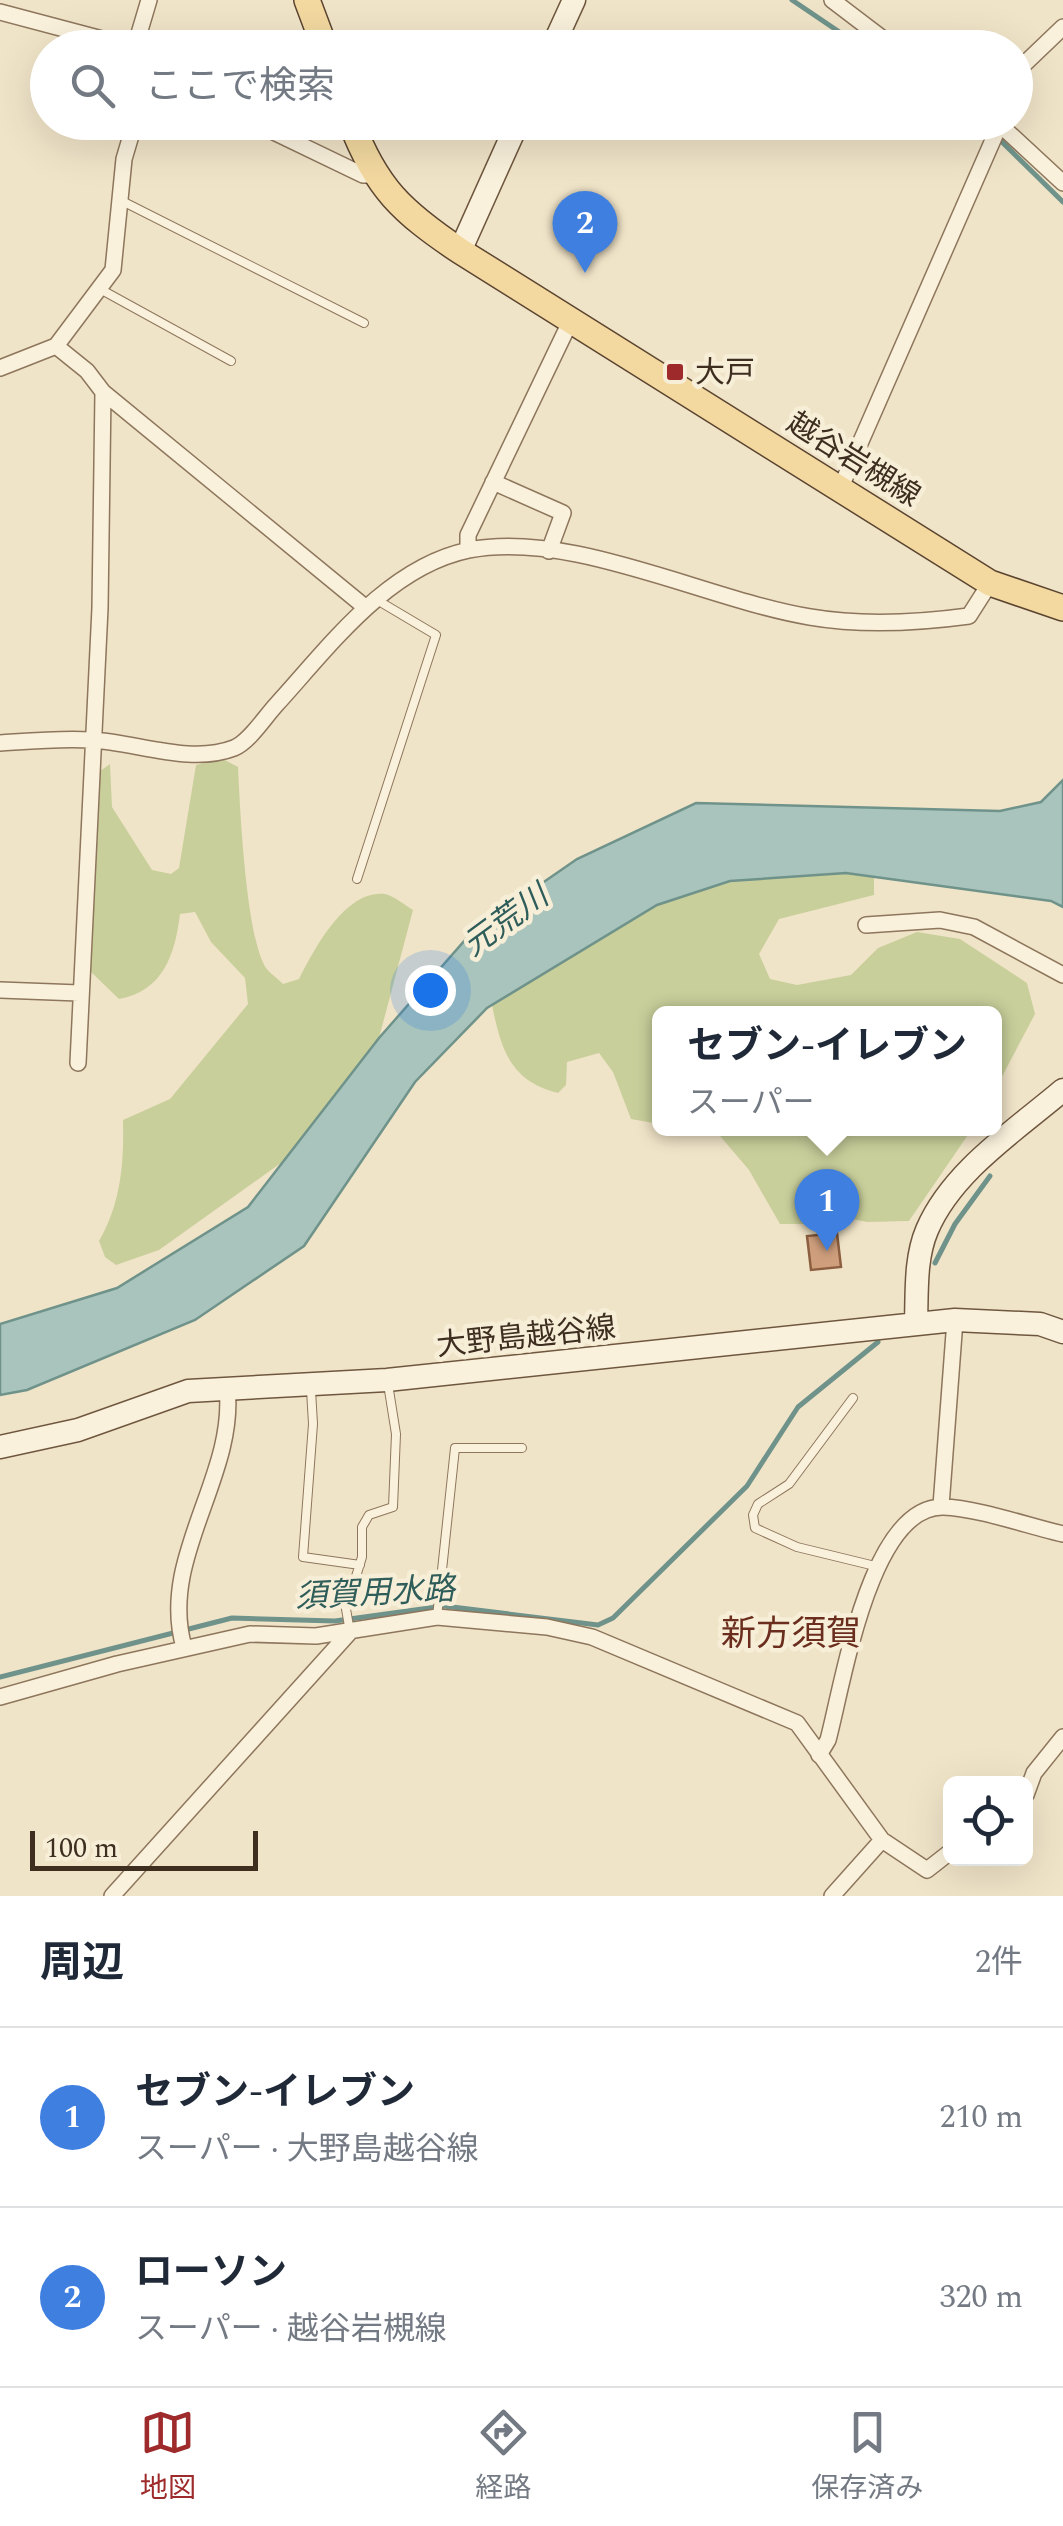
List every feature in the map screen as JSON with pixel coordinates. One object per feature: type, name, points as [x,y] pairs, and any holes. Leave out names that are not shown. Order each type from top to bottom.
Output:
[{"type":"main road","points":[[306,0],[317,30]]},
{"type":"main road","points":[[560,30],[574,0]]},
{"type":"main road","name":"越谷岩槻線","points":[[358,140],[372,174],[406,213],[460,251],[990,583],[1063,608]]},
{"type":"main road","points":[[460,251],[510,140]]},
{"type":"main road","points":[[916,1323],[920,1254],[940,1205],[962,1178],[1063,1090]]},
{"type":"main road","name":"大野島越谷線","points":[[0,1447],[78,1430],[188,1391],[387,1380],[954,1320],[1040,1324],[1063,1332]]},
{"type":"street","points":[[140,30],[149,0]]},
{"type":"street","points":[[832,0],[871,30]]},
{"type":"street","points":[[0,12],[69,30]]},
{"type":"street","points":[[1033,56],[1063,27]]},
{"type":"street","points":[[0,368],[56,346],[113,270],[124,160],[130,140]]},
{"type":"street","points":[[290,140],[362,175],[372,174]]},
{"type":"street","points":[[840,488],[991,140]]},
{"type":"street","points":[[1016,140],[1063,183]]},
{"type":"street","points":[[468,550],[468,535],[571,320]]},
{"type":"street","points":[[56,346],[87,371],[103,392],[371,604]]},
{"type":"street","points":[[78,1063],[94,740],[103,392]]},
{"type":"street","points":[[493,482],[563,513],[548,552]]},
{"type":"street","points":[[0,743],[94,740],[204,754],[238,747],[371,604],[426,566],[468,550],[548,552],[618,565],[810,617],[859,621],[924,622],[969,616],[990,583]]},
{"type":"street","points":[[866,926],[940,920],[974,927],[1063,975]]},
{"type":"street","points":[[0,990],[79,992]]},
{"type":"street","points":[[941,1506],[954,1320]]},
{"type":"street","points":[[184,1647],[177,1623],[186,1556],[222,1434],[229,1405],[228,1388]]},
{"type":"street","points":[[819,1755],[828,1740],[874,1566],[900,1526],[941,1506],[1063,1534]]},
{"type":"street","points":[[0,1697],[184,1647],[250,1634],[349,1628],[438,1614],[546,1628],[592,1637],[797,1723],[882,1840],[927,1870],[943,1857]]},
{"type":"street","points":[[112,1896],[349,1628]]},
{"type":"street","points":[[1033,1777],[1063,1737]]},
{"type":"street","points":[[832,1896],[882,1840]]},
{"type":"lane","points":[[120,200],[364,323]]},
{"type":"lane","points":[[100,289],[231,360]]},
{"type":"lane","points":[[357,880],[436,635],[371,604]]},
{"type":"lane","points":[[349,1628],[346,1610],[360,1565],[362,1527],[370,1516],[393,1507],[397,1483],[396,1434],[387,1380]]},
{"type":"lane","points":[[310,1384],[313,1424],[303,1558],[360,1565]]},
{"type":"lane","points":[[853,1398],[789,1484],[758,1504],[752,1516],[755,1528],[797,1547],[874,1566]]},
{"type":"lane","points":[[438,1614],[454,1448],[522,1448]]},
{"type":"green space","points":[[221,758],[238,767],[245,871],[259,952],[266,968],[283,984],[299,979],[333,924],[357,901],[385,894],[413,910],[379,1038],[285,1160],[159,1250],[116,1265],[105,1257],[99,1241],[120,1182],[123,1120],[170,1099],[248,1004],[245,978],[211,942],[195,912],[180,914],[175,943],[164,969],[134,995],[119,999],[90,971],[96,774],[110,764],[112,807],[152,870],[171,874],[179,868],[196,765]]},
{"type":"green space","points":[[846,873],[874,877],[874,895],[779,919],[759,954],[770,979],[797,985],[851,975],[878,948],[917,932],[960,939],[1027,983],[1035,1014],[1002,1077],[1002,1006],[652,1006],[652,1123],[631,1119],[613,1072],[599,1053],[567,1062],[566,1085],[558,1093],[542,1088],[518,1071],[504,1049],[492,1005],[657,905],[730,881]]},
{"type":"green space","points":[[720,1136],[967,1136],[909,1221],[867,1222],[828,1214],[808,1224],[780,1224],[749,1170]]},
{"type":"water","name":"元荒川","points":[[1063,780],[1063,907],[1051,901],[846,873],[730,881],[657,905],[487,1008],[415,1082],[304,1246],[195,1320],[27,1390],[0,1395],[0,1324],[117,1288],[248,1207],[379,1038],[473,931],[577,859],[696,803],[1000,811],[1041,802]]},
{"type":"building","points":[[837,1233],[841,1267],[811,1270],[807,1236]]},
{"type":"waterway","points":[[792,0],[836,30]]},
{"type":"waterway","points":[[1000,140],[1063,202]]},
{"type":"waterway","name":"須賀用水路","points":[[935,1263],[955,1224],[990,1176]]},
{"type":"waterway","name":"須賀用水路","points":[[0,1677],[232,1618],[335,1621],[444,1606],[598,1625],[613,1618],[747,1486],[798,1407],[878,1342]]},
{"type":"place","name":"ローソン","points":[[585,273]]},
{"type":"place","name":"大戸","points":[[675,372]]},
{"type":"place","name":"セブン-イレブン","points":[[827,1251]]},
{"type":"district","name":"新方須賀","points":[[791,1633]]}]
